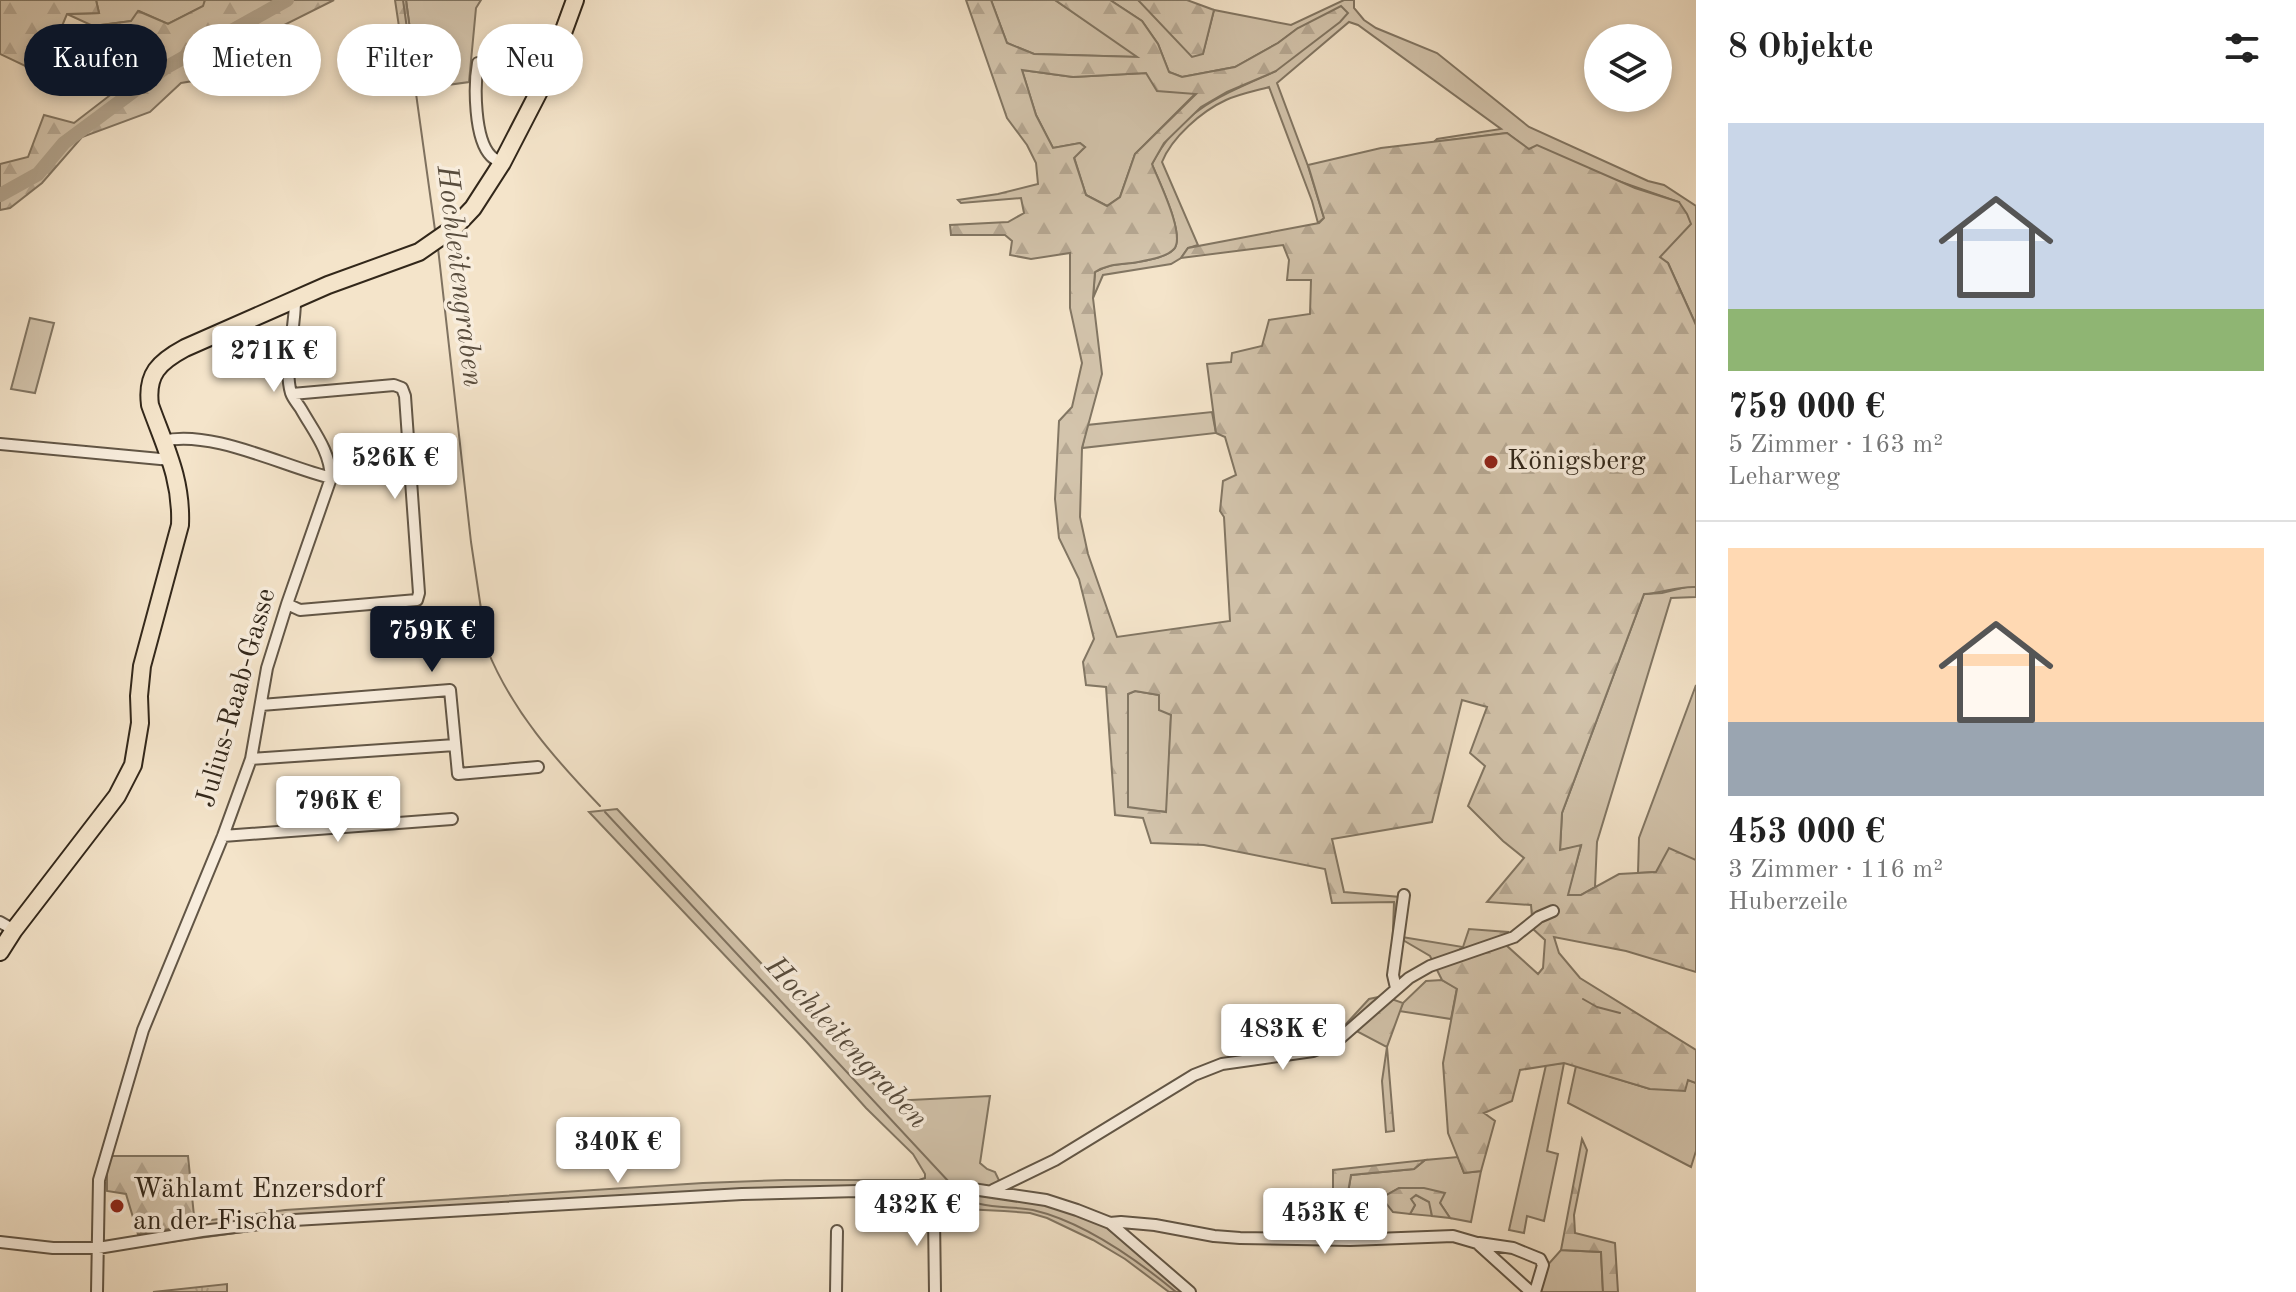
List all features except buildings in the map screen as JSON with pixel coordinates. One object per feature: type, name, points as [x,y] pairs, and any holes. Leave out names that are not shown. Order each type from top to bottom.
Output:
[{"type":"main road","points":[[566,24],[575,0]]},
{"type":"main road","points":[[0,952],[13,923],[117,796],[133,765],[139,732],[142,666],[180,525],[179,484],[150,405],[148,391],[158,367],[185,348],[295,298],[401,260],[436,242],[473,208],[502,163],[537,96]]},
{"type":"street","points":[[477,68],[474,85],[482,140],[490,155],[502,163]]},
{"type":"street","points":[[163,441],[186,438],[244,449],[331,478],[326,451],[292,394],[288,375],[295,298]]},
{"type":"street","points":[[287,604],[300,610],[398,603],[417,600],[419,593],[402,388],[394,385],[292,394]]},
{"type":"street","points":[[0,444],[171,460]]},
{"type":"street","name":"Julius-Raab-Gasse","points":[[97,1292],[99,1180],[143,1030],[223,836],[251,759],[267,668],[331,478]]},
{"type":"street","points":[[261,705],[450,690],[458,774],[538,767]]},
{"type":"street","points":[[251,759],[455,745]]},
{"type":"street","points":[[223,836],[452,819]]},
{"type":"street","points":[[1396,988],[1393,975],[1404,895]]},
{"type":"street","points":[[991,1191],[1055,1160],[1194,1075],[1222,1064],[1313,1051],[1337,1041],[1409,978],[1430,966],[1514,937],[1539,917],[1553,911]]},
{"type":"street","points":[[1019,1195],[1023,1177]]},
{"type":"street","points":[[929,1198],[936,1192],[954,1187],[1056,1203],[1110,1223],[1190,1292]]},
{"type":"street","points":[[0,1242],[53,1248],[98,1248],[202,1231],[310,1219],[742,1194],[900,1192],[929,1198]]},
{"type":"street","points":[[929,1198],[934,1217],[935,1292]]},
{"type":"street","points":[[1110,1223],[1155,1225],[1240,1238],[1350,1240],[1453,1236],[1513,1248],[1540,1259],[1543,1265],[1533,1292],[1477,1243]]},
{"type":"street","points":[[836,1292],[837,1231]]},
{"type":"green space","points":[[0,0],[96,0],[99,13],[67,14],[63,24],[24,24],[24,65],[0,54]]},
{"type":"green space","points":[[96,0],[205,0],[204,6],[168,24],[139,11],[132,21],[109,24],[89,24],[67,14],[99,13]]},
{"type":"green space","points":[[205,0],[334,0],[286,24],[183,24],[183,83],[150,112],[82,137],[42,183],[10,208],[0,210],[0,164],[28,157],[44,115],[74,123],[109,96],[167,96],[167,24],[108,24],[131,21],[138,11],[168,24],[203,6]]},
{"type":"green space","points":[[395,0],[406,0],[409,24],[399,24]]},
{"type":"green space","points":[[406,0],[481,0],[476,8],[469,82],[461,83],[461,24],[409,24]]},
{"type":"green space","points":[[566,0],[571,0],[561,24],[557,24]]},
{"type":"green space","points":[[966,0],[991,0],[1007,43],[1034,54],[1137,57],[1055,0],[1110,0],[1142,21],[1158,44],[1169,72],[1182,77],[1235,67],[1341,6],[1348,13],[1276,71],[1201,107],[1164,143],[1152,164],[1174,220],[1177,242],[1174,249],[1158,258],[1095,272],[1093,298],[1102,374],[1082,448],[1080,517],[1088,554],[1117,637],[1230,621],[1224,517],[1220,511],[1223,481],[1236,475],[1225,437],[1216,433],[1207,364],[1231,362],[1232,353],[1262,346],[1269,320],[1310,314],[1311,280],[1287,280],[1289,260],[1283,245],[1181,258],[1188,248],[1319,223],[1324,218],[1308,165],[1381,148],[1507,133],[1529,149],[1537,145],[1635,188],[1679,202],[1691,224],[1660,257],[1668,263],[1696,325],[1696,587],[1644,594],[1562,813],[1560,850],[1581,845],[1568,895],[1581,895],[1619,874],[1656,872],[1669,848],[1696,860],[1696,972],[1626,951],[1554,937],[1559,953],[1580,978],[1696,1050],[1696,1083],[1688,1080],[1685,1091],[1650,1089],[1564,1063],[1520,1070],[1512,1101],[1484,1113],[1495,1121],[1481,1171],[1464,1173],[1448,1133],[1443,1063],[1457,989],[1442,980],[1436,968],[1463,947],[1469,929],[1508,932],[1506,945],[1538,974],[1543,968],[1545,940],[1533,929],[1531,905],[1487,902],[1524,858],[1468,806],[1485,766],[1470,753],[1487,707],[1462,700],[1432,822],[1332,839],[1344,892],[1400,897],[1392,956],[1394,902],[1332,903],[1325,869],[1204,845],[1151,843],[1143,818],[1115,815],[1106,687],[1086,685],[1083,662],[1094,639],[1079,579],[1059,538],[1055,499],[1059,421],[1072,407],[1082,363],[1070,308],[1070,253],[1031,259],[1010,255],[1012,241],[1005,235],[951,235],[950,225],[1008,222],[1024,213],[1021,198],[961,203],[958,200],[1038,184],[1036,163],[1007,118]],"holes":[[[1022,70],[1073,77],[1146,73],[1157,91],[1196,94],[1135,154],[1120,197],[1107,206],[1086,195],[1074,158],[1085,147],[1080,143],[1053,148],[1036,115]],[[1135,691],[1159,695],[1159,710],[1171,715],[1166,812],[1128,807],[1128,694]]]},
{"type":"green space","points":[[991,0],[1055,0],[1139,57],[1034,54],[1007,43]]},
{"type":"green space","points":[[1110,0],[1138,0],[1203,53],[1214,10],[1291,25],[1344,0],[1354,0],[1354,8],[1364,20],[1437,53],[1529,127],[1648,181],[1664,185],[1696,206],[1696,325],[1668,263],[1659,258],[1679,202],[1529,150],[1507,133],[1434,142],[1501,129],[1358,25],[1349,22],[1277,83],[1324,218],[1318,223],[1269,87],[1236,96],[1217,105],[1189,126],[1173,143],[1162,162],[1198,245],[1188,248],[1181,258],[1171,264],[1103,275],[1093,298],[1095,272],[1158,258],[1174,249],[1177,242],[1174,220],[1152,164],[1163,145],[1205,106],[1276,71],[1298,28],[1235,67],[1182,77],[1169,72],[1158,44],[1142,21]]},
{"type":"green space","points":[[1138,0],[1187,0],[1214,10],[1203,54],[1192,57]]},
{"type":"green space","points":[[1022,70],[1073,77],[1146,73],[1196,93],[1135,154],[1120,197],[1107,206],[1086,195],[1074,157],[1085,147],[1080,143],[1053,148],[1036,115]]},
{"type":"green space","points":[[30,318],[54,323],[35,393],[11,389]]},
{"type":"green space","points":[[1212,412],[1216,433],[1082,448],[1087,425]]},
{"type":"green space","points":[[1696,587],[1696,597],[1671,598],[1597,842],[1595,887],[1581,895],[1567,895],[1581,846],[1560,850],[1562,813],[1644,594]]},
{"type":"green space","points":[[1696,685],[1696,860],[1656,872],[1638,873],[1639,838]]},
{"type":"green space","points":[[1135,691],[1159,695],[1171,715],[1167,812],[1128,808],[1128,694]]},
{"type":"green space","points":[[617,809],[890,1101],[990,1096],[980,1163],[995,1172],[1007,1197],[1038,1202],[1101,1223],[1184,1292],[1169,1292],[1125,1259],[1047,1218],[1030,1213],[943,1208],[943,1195],[933,1189],[897,1188],[796,1197],[302,1224],[141,1246],[138,1234],[285,1210],[703,1183],[925,1178],[913,1154],[866,1108],[589,812]]},
{"type":"green space","points":[[1396,936],[1463,947],[1436,968],[1430,956]]},
{"type":"green space","points":[[1442,980],[1457,988],[1451,1019],[1399,1011],[1426,981]]},
{"type":"green space","points":[[1383,996],[1403,1003],[1387,1047],[1345,1025],[1369,999]]},
{"type":"green space","points":[[1387,1047],[1394,1131],[1386,1132],[1382,1081]]},
{"type":"green space","points":[[1564,1063],[1547,1151],[1558,1154],[1544,1221],[1527,1216],[1524,1233],[1509,1230],[1546,1065]]},
{"type":"green space","points":[[1576,1066],[1650,1089],[1688,1080],[1696,1083],[1696,1151],[1691,1167],[1568,1103]]},
{"type":"green space","points":[[1582,1139],[1587,1150],[1574,1215],[1575,1233],[1615,1243],[1618,1292],[1603,1292],[1601,1252],[1561,1250]]},
{"type":"green space","points":[[111,1156],[188,1156],[194,1216],[188,1226],[138,1234],[126,1194],[107,1191],[107,1169]]},
{"type":"green space","points":[[1458,1157],[1464,1173],[1481,1171],[1471,1222],[1450,1218],[1440,1203],[1399,1188],[1383,1197],[1347,1199],[1351,1175],[1414,1169],[1425,1160]]},
{"type":"green space","points":[[1425,1160],[1414,1169],[1351,1175],[1347,1198],[1383,1197],[1399,1188],[1424,1188],[1445,1193],[1440,1203],[1450,1218],[1432,1216],[1429,1202],[1416,1195],[1411,1199],[1415,1205],[1410,1214],[1393,1212],[1385,1202],[1370,1204],[1369,1210],[1333,1206],[1333,1170]]},
{"type":"green space","points":[[1416,1195],[1430,1202],[1432,1216],[1410,1214],[1415,1205],[1410,1199]]},
{"type":"green space","points":[[1561,1250],[1601,1252],[1603,1292],[1539,1292],[1545,1268]]},
{"type":"green space","points":[[227,1284],[227,1292],[153,1292]]},
{"type":"waterway","points":[[0,195],[38,174],[64,143],[165,68],[287,0]]},
{"type":"waterway","name":"Hochleitengraben","points":[[403,0],[435,230]]},
{"type":"waterway","name":"Hochleitengraben","points":[[438,248],[471,542],[487,649],[522,714],[551,752],[600,806]]},
{"type":"waterway","name":"Hochleitengraben","points":[[605,812],[950,1183]]},
{"type":"waterway","points":[[1583,999],[1597,1007],[1620,1013]]},
{"type":"waterway","name":"Hochleitengraben","points":[[957,1191],[973,1202],[1033,1210],[1071,1223],[1127,1255],[1176,1292]]},
{"type":"place","name":"Königsberg","points":[[1491,462]]},
{"type":"place","name":"Wählamt Enzersdorf an der Fischa","points":[[117,1206]]}]
